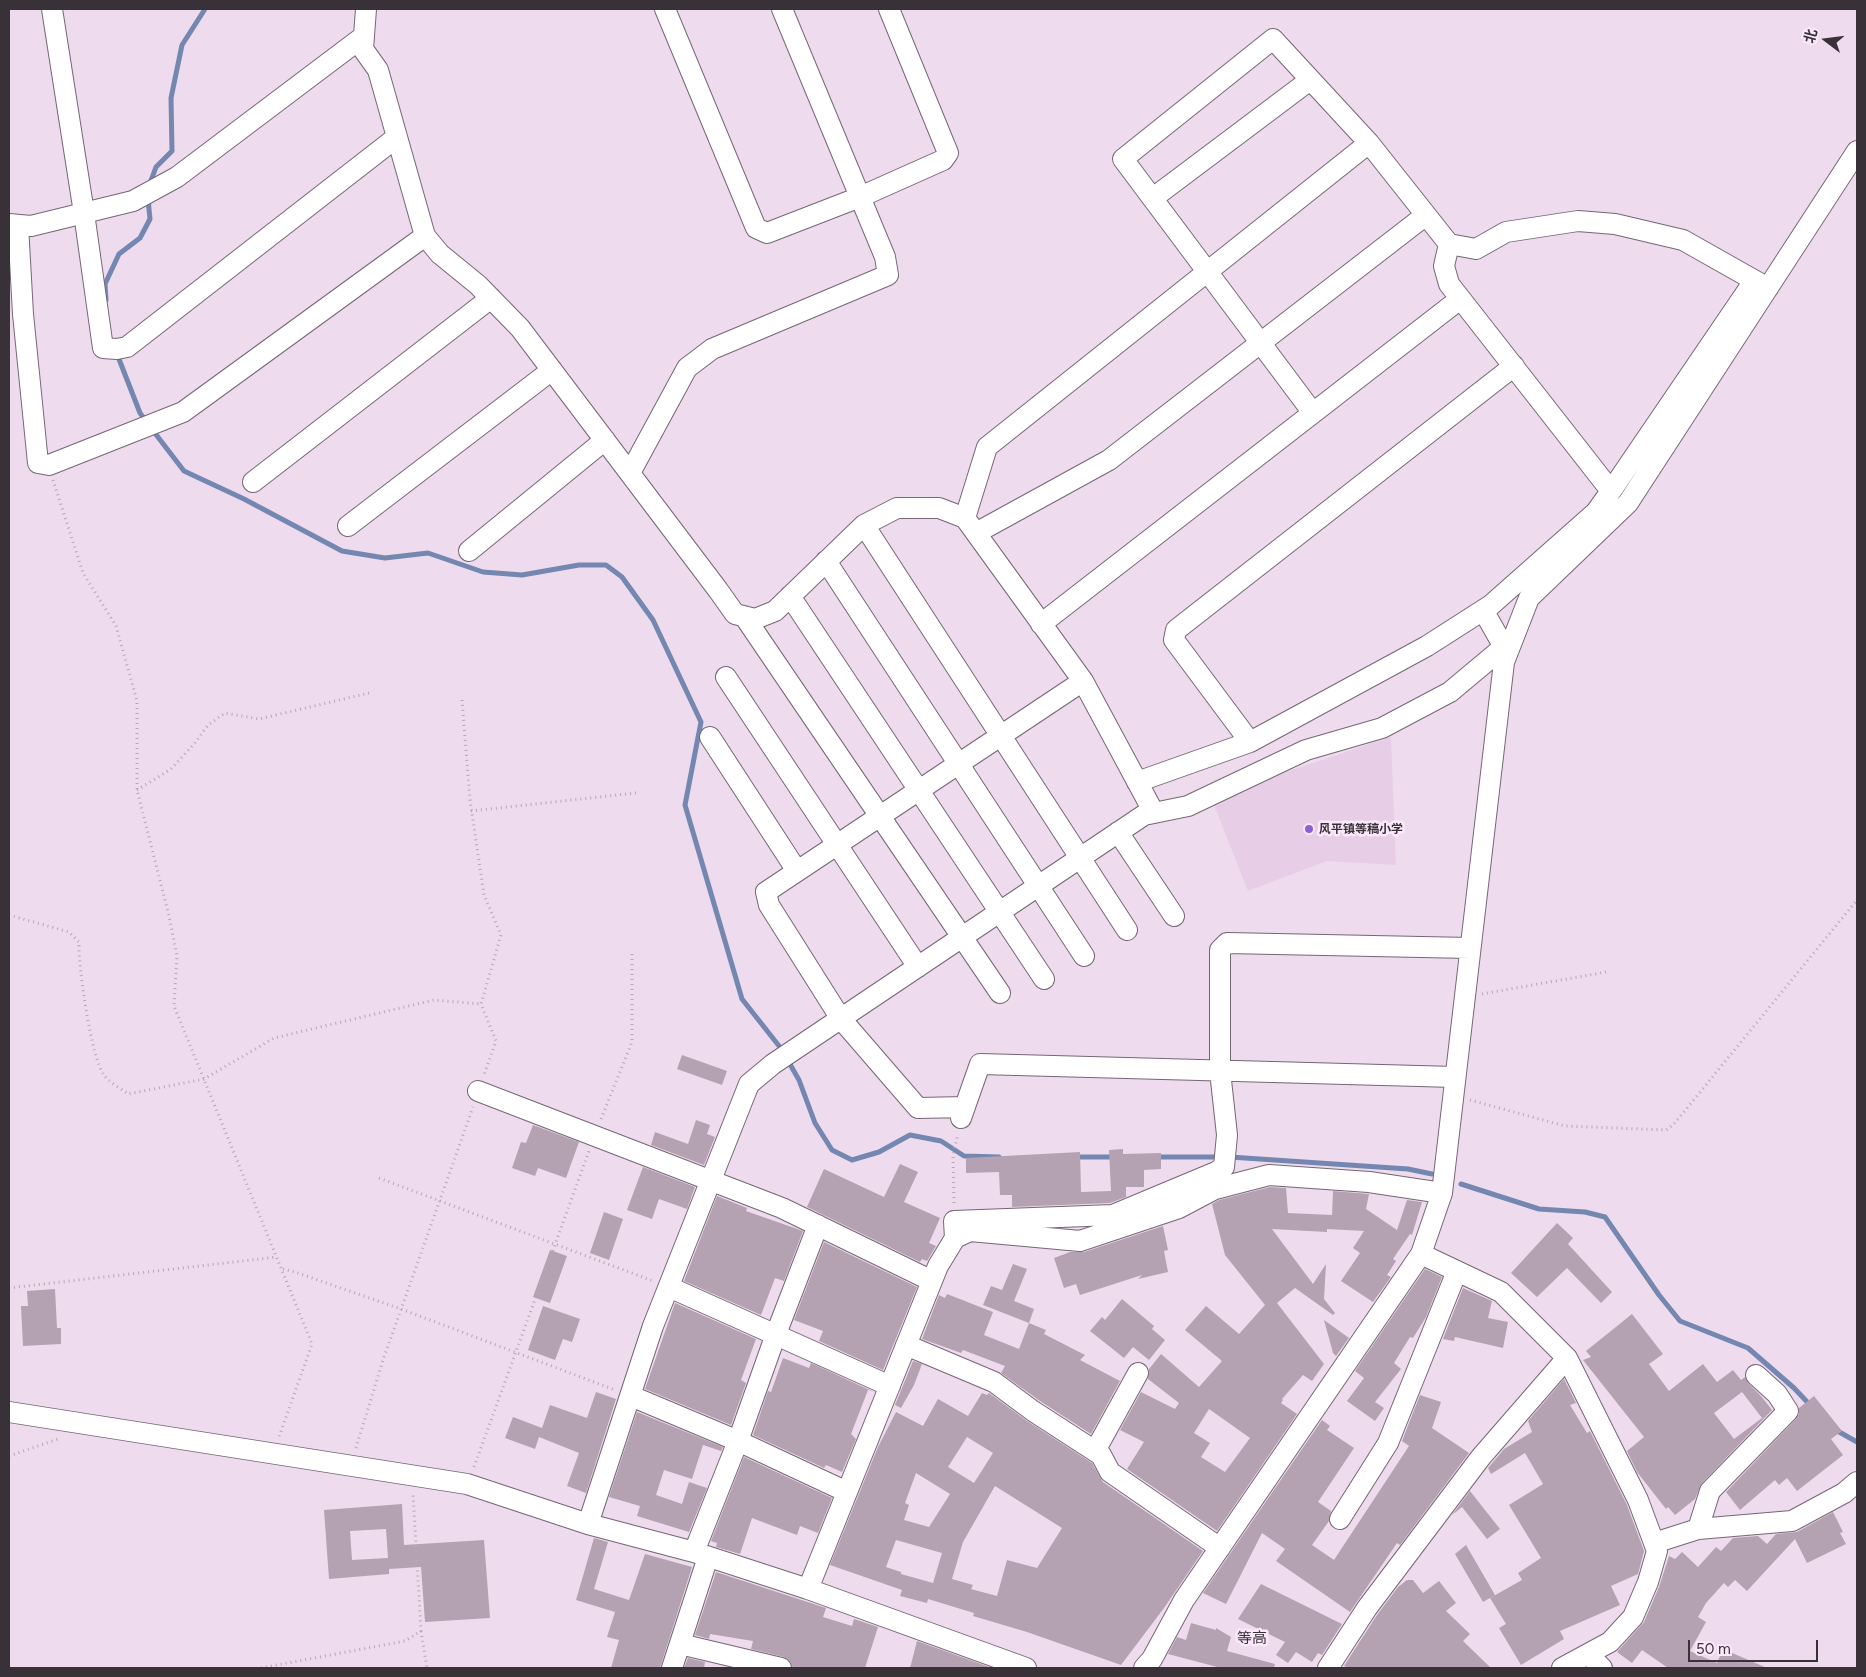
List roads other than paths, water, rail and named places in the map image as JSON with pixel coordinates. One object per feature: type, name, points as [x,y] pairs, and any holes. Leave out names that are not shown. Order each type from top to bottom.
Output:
[{"type":"street","points":[[52,9],[103,348],[117,349],[127,347],[397,136]]},
{"type":"street","points":[[366,9],[363,49],[378,70],[425,236],[440,254],[478,285],[520,328],[735,614],[755,619],[775,611],[864,525],[897,508],[939,508],[971,525],[1083,681],[1154,813]]},
{"type":"street","points":[[665,9],[756,228],[767,233],[860,197],[943,160],[948,153],[889,9]]},
{"type":"street","points":[[630,473],[687,368],[712,349],[888,275],[886,257],[782,9]]},
{"type":"street","points":[[364,36],[176,177],[132,201],[31,226],[14,225],[14,266],[23,314],[38,463],[49,465],[183,412],[425,236]]},
{"type":"street","points":[[1313,413],[1123,159],[1273,39],[1369,144],[1449,244],[1476,249],[1506,232],[1578,222],[1614,224],[1683,240],[1761,285]]},
{"type":"street","points":[[1152,198],[1310,80]]},
{"type":"street","points":[[971,525],[987,447],[1369,144]]},
{"type":"street","points":[[1137,782],[1250,742],[1427,646],[1491,605],[1596,512],[1857,151]]},
{"type":"street","points":[[971,525],[1109,460],[1426,215]]},
{"type":"street","points":[[1449,244],[1444,266],[1449,284],[1612,491]]},
{"type":"street","points":[[1144,1668],[1152,1659],[1184,1600],[1421,1254],[1442,1193],[1504,662],[1508,643],[1529,598],[1628,503],[1761,285]]},
{"type":"street","points":[[253,482],[491,298]]},
{"type":"street","points":[[1041,624],[1460,299]]},
{"type":"street","points":[[1250,742],[1174,640],[1176,630],[1514,366]]},
{"type":"street","points":[[348,526],[552,370]]},
{"type":"street","points":[[469,551],[605,440]]},
{"type":"street","points":[[864,525],[1127,930]]},
{"type":"street","points":[[826,561],[1084,956]]},
{"type":"street","points":[[790,596],[1044,980]]},
{"type":"street","points":[[1483,610],[1508,643]]},
{"type":"street","points":[[744,616],[1000,992]]},
{"type":"street","points":[[588,1524],[653,1326],[750,1084],[773,1064],[1144,815],[1188,806],[1306,750],[1382,728],[1450,692],[1508,643]]},
{"type":"street","points":[[726,677],[918,968]]},
{"type":"street","points":[[1083,681],[766,892],[769,904],[841,1019],[918,1108],[963,1113],[980,1064],[1220,1070],[1454,1086]]},
{"type":"street","points":[[710,737],[797,871]]},
{"type":"street","points":[[1118,832],[1174,916]]},
{"type":"street","points":[[954,1229],[1113,1215],[1224,1167],[1227,1135],[1220,1070],[1220,950],[1227,943],[1470,948]]},
{"type":"street","points":[[478,1091],[782,1208],[932,1281]]},
{"type":"street","points":[[954,1229],[1080,1241],[1179,1208],[1215,1189],[1269,1175],[1369,1182],[1442,1193]]},
{"type":"street","points":[[672,1668],[680,1644],[701,1554],[738,1441],[776,1334],[818,1225]]},
{"type":"street","points":[[808,1588],[954,1229]]},
{"type":"street","points":[[1421,1254],[1501,1292],[1567,1358],[1638,1500],[1657,1550],[1648,1582],[1633,1617],[1610,1642],[1596,1662],[1562,1668]]},
{"type":"street","points":[[1340,1519],[1388,1444],[1457,1271]]},
{"type":"street","points":[[669,1287],[890,1386]]},
{"type":"street","points":[[906,1345],[994,1382],[1033,1411],[1101,1455],[1110,1472],[1220,1548]]},
{"type":"street","points":[[1328,1668],[1367,1608],[1481,1456],[1567,1358]]},
{"type":"street","points":[[1095,1451],[1138,1373]]},
{"type":"street","points":[[1698,1529],[1710,1491],[1788,1412],[1777,1394],[1756,1375]]},
{"type":"street","points":[[631,1396],[738,1441],[848,1492]]},
{"type":"street","points":[[9,1412],[468,1484],[588,1524],[701,1554],[808,1588],[996,1664],[1026,1668]]},
{"type":"street","points":[[1654,1543],[1698,1529],[1792,1521],[1844,1493],[1857,1482]]},
{"type":"street","points":[[680,1644],[781,1668]]},
{"type":"waterway","points":[[149,186],[156,167],[172,151],[171,98],[182,45],[205,9]]},
{"type":"waterway","points":[[106,300],[105,284],[119,254],[140,238],[150,219],[148,199]]},
{"type":"waterway","points":[[117,354],[140,413],[146,421]]},
{"type":"waterway","points":[[151,428],[184,471],[244,499],[342,551],[385,558],[428,553],[483,572],[522,575],[579,565],[606,565],[622,577],[653,620],[701,722],[685,805],[742,999],[783,1051]]},
{"type":"waterway","points":[[787,1059],[799,1080],[815,1123],[832,1150],[852,1160],[879,1152],[910,1135],[941,1141],[964,1156],[999,1157]]},
{"type":"waterway","points":[[1075,1157],[1116,1157]]},
{"type":"waterway","points":[[1155,1157],[1221,1157]]},
{"type":"waterway","points":[[1230,1157],[1408,1169],[1432,1174]]},
{"type":"waterway","points":[[1461,1184],[1539,1209],[1585,1212],[1605,1217],[1659,1295],[1680,1321],[1748,1348],[1794,1388],[1811,1406]]},
{"type":"waterway","points":[[1834,1429],[1857,1442]]},
{"type":"place","name":"风平镇等稿小学","points":[[1309,829]]},
{"type":"district","name":"等高","points":[[1252,1639]]}]
